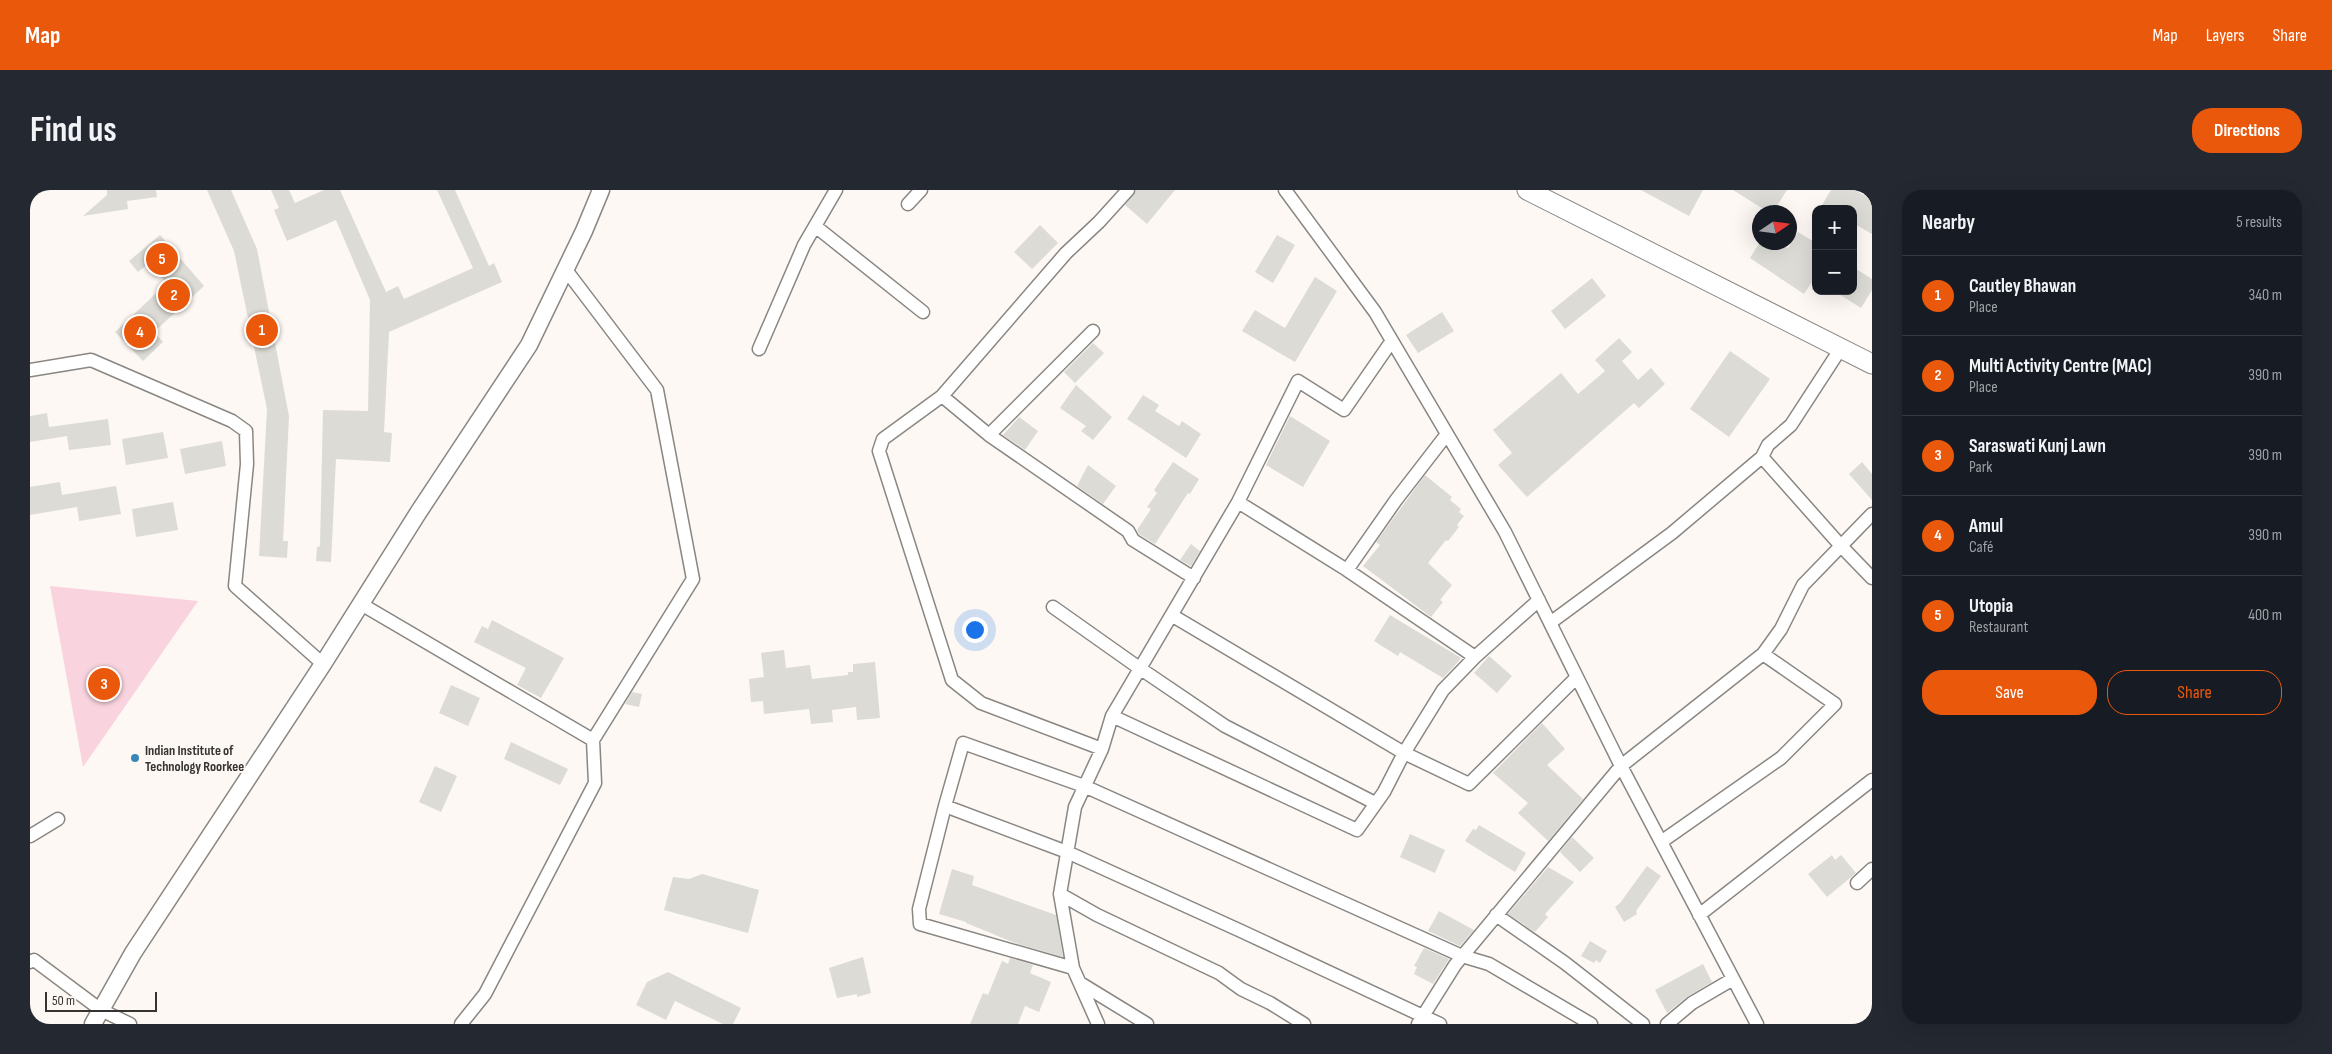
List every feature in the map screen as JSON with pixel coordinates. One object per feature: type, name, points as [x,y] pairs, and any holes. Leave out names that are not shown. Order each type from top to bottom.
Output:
[{"type":"main road","points":[[1527,190],[1872,364]]},
{"type":"street","points":[[93,1024],[133,952],[323,664],[418,514],[529,345],[566,270],[601,190]]},
{"type":"street","points":[[759,349],[804,245],[836,190]]},
{"type":"street","points":[[908,204],[921,190]]},
{"type":"street","points":[[1102,749],[981,704],[952,680],[879,451],[883,439],[942,396],[1066,253],[1099,222],[1128,190]]},
{"type":"street","points":[[1285,190],[1375,312],[1391,342],[1506,532],[1621,766],[1757,1024]]},
{"type":"street","points":[[815,226],[922,312]]},
{"type":"street","points":[[461,1024],[485,994],[594,783],[593,740],[693,579],[657,390],[566,270]]},
{"type":"street","points":[[989,435],[1093,331]]},
{"type":"street","points":[[1098,1024],[1073,968],[1060,894],[1075,807],[1102,749],[1112,716],[1238,502],[1298,381],[1344,410],[1391,342]]},
{"type":"street","points":[[1550,624],[1672,533],[1762,457],[1768,445],[1791,425],[1841,348]]},
{"type":"street","points":[[30,370],[91,360],[232,421],[246,431],[247,464],[235,586],[323,664]]},
{"type":"street","points":[[942,396],[989,435],[1128,531],[1133,540],[1194,578]]},
{"type":"street","points":[[1347,570],[1396,500],[1447,434]]},
{"type":"street","points":[[1762,457],[1872,578]]},
{"type":"street","points":[[1238,502],[1347,570],[1475,657]]},
{"type":"street","points":[[1421,1020],[1462,956],[1621,766],[1763,654],[1781,629],[1803,585],[1872,514]]},
{"type":"street","points":[[1112,716],[1357,830],[1384,792],[1404,753],[1443,690],[1475,657],[1539,600]]},
{"type":"street","points":[[361,604],[593,740]]},
{"type":"street","points":[[1053,607],[1225,726],[1375,803]]},
{"type":"street","points":[[1172,616],[1404,753],[1469,784],[1577,677]]},
{"type":"street","points":[[1661,842],[1781,758],[1835,704],[1763,654]]},
{"type":"street","points":[[1073,968],[920,924],[919,909],[945,806],[964,743],[1084,786],[1462,956],[1489,964],[1591,1024]]},
{"type":"street","points":[[1699,914],[1872,780]]},
{"type":"street","points":[[945,806],[1067,852],[1421,1020],[1440,1024]]},
{"type":"street","points":[[30,836],[58,819]]},
{"type":"street","points":[[1857,883],[1872,869]]},
{"type":"street","points":[[1060,894],[1097,915],[1219,973],[1240,989],[1270,1003],[1304,1024]]},
{"type":"street","points":[[1496,915],[1565,963],[1643,1024]]},
{"type":"street","points":[[30,962],[34,960],[101,1010],[130,1024]]},
{"type":"street","points":[[1667,1024],[1692,1003],[1733,978]]},
{"type":"street","points":[[1080,983],[1147,1024]]},
{"type":"shaded area","points":[[50,586],[198,601],[83,767]]},
{"type":"building","points":[[107,190],[156,190],[157,197],[127,201],[128,209],[83,216],[107,195]]},
{"type":"building","points":[[207,190],[231,190],[257,249],[289,416],[283,541],[288,541],[287,558],[259,556],[267,409],[234,251]]},
{"type":"building","points":[[271,190],[289,190],[295,203],[324,190],[340,190],[386,292],[398,286],[404,299],[473,268],[437,190],[455,190],[489,266],[494,263],[502,282],[389,332],[384,432],[392,433],[390,462],[336,459],[331,562],[316,561],[317,547],[320,546],[323,410],[368,411],[370,300],[336,220],[287,241],[274,210],[279,208]]},
{"type":"building","points":[[1136,190],[1175,190],[1147,224],[1125,205]]},
{"type":"building","points":[[1641,190],[1703,190],[1689,216]]},
{"type":"building","points":[[1733,190],[1787,190],[1777,205],[1757,205]]},
{"type":"building","points":[[1831,190],[1855,190],[1872,200],[1872,234],[1857,225],[1857,205],[1822,205]]},
{"type":"building","points":[[1040,225],[1058,243],[1032,269],[1014,252]]},
{"type":"building","points":[[1798,232],[1812,241],[1812,282],[1804,294],[1750,258],[1755,250],[1797,250]]},
{"type":"building","points":[[160,235],[204,286],[154,332],[163,342],[143,361],[115,332],[167,283],[149,263],[138,272],[129,261]]},
{"type":"building","points":[[1277,235],[1295,245],[1273,283],[1255,272]]},
{"type":"building","points":[[1857,270],[1872,279],[1872,290],[1861,308],[1840,295],[1857,295]]},
{"type":"building","points":[[1315,277],[1337,291],[1295,362],[1242,331],[1255,310],[1285,328]]},
{"type":"building","points":[[1592,278],[1606,296],[1565,329],[1551,311]]},
{"type":"building","points":[[1442,312],[1454,331],[1418,353],[1406,335]]},
{"type":"building","points":[[1619,338],[1632,352],[1622,361],[1638,380],[1651,368],[1665,384],[1639,408],[1634,403],[1527,497],[1498,465],[1512,453],[1493,430],[1561,373],[1578,394],[1605,371],[1595,360]]},
{"type":"building","points":[[1093,343],[1104,353],[1075,383],[1064,372]]},
{"type":"building","points":[[1730,351],[1770,379],[1729,437],[1690,409]]},
{"type":"building","points":[[1076,385],[1112,417],[1093,440],[1081,431],[1086,426],[1060,408]]},
{"type":"building","points":[[1143,395],[1159,405],[1155,411],[1179,426],[1182,421],[1201,434],[1186,458],[1127,419]]},
{"type":"building","points":[[47,413],[49,427],[108,419],[111,445],[69,450],[67,436],[30,442],[30,416]]},
{"type":"building","points":[[1290,416],[1330,441],[1303,487],[1266,465]]},
{"type":"building","points":[[1019,417],[1038,431],[1025,450],[1003,435]]},
{"type":"building","points":[[163,432],[168,458],[126,465],[122,439]]},
{"type":"building","points":[[222,441],[226,466],[185,474],[180,449]]},
{"type":"building","points":[[1173,462],[1199,479],[1155,544],[1139,534],[1137,530],[1151,509],[1147,507],[1157,493],[1154,490]]},
{"type":"building","points":[[1862,462],[1872,474],[1872,500],[1849,474]]},
{"type":"building","points":[[1088,465],[1116,486],[1103,504],[1077,486]]},
{"type":"building","points":[[1425,475],[1452,497],[1450,500],[1461,509],[1459,512],[1464,516],[1457,525],[1459,527],[1428,563],[1452,585],[1440,600],[1443,602],[1431,617],[1363,566],[1380,545],[1376,542]]},
{"type":"building","points":[[60,482],[62,495],[116,486],[121,514],[79,521],[77,507],[30,515],[30,487]]},
{"type":"building","points":[[173,502],[178,530],[136,537],[132,509]]},
{"type":"building","points":[[1191,544],[1200,551],[1191,566],[1180,560]]},
{"type":"building","points":[[1390,615],[1461,658],[1443,678],[1400,652],[1398,656],[1374,641]]},
{"type":"building","points":[[492,620],[564,658],[541,698],[517,685],[526,668],[474,642],[482,626],[488,629]]},
{"type":"building","points":[[784,650],[786,668],[810,665],[812,679],[848,675],[848,672],[853,672],[853,664],[875,662],[880,718],[857,720],[856,707],[832,710],[833,722],[811,724],[809,709],[764,714],[763,701],[751,702],[749,679],[764,677],[761,653]]},
{"type":"building","points":[[1489,656],[1512,676],[1497,693],[1474,673]]},
{"type":"building","points":[[451,685],[480,698],[468,726],[439,713]]},
{"type":"building","points":[[632,692],[642,694],[639,707],[625,704]]},
{"type":"building","points":[[1542,723],[1565,749],[1547,765],[1583,799],[1548,841],[1518,813],[1528,803],[1493,773]]},
{"type":"building","points":[[511,742],[568,769],[560,785],[504,759]]},
{"type":"building","points":[[435,766],[457,776],[441,812],[419,802]]},
{"type":"building","points":[[1479,825],[1526,853],[1515,872],[1465,841],[1473,829],[1476,830]]},
{"type":"building","points":[[1410,834],[1445,850],[1435,873],[1400,857]]},
{"type":"building","points":[[1572,837],[1594,858],[1580,872],[1560,852]]},
{"type":"building","points":[[1832,855],[1835,860],[1841,855],[1856,873],[1827,897],[1808,874]]},
{"type":"building","points":[[1647,866],[1661,876],[1636,911],[1637,914],[1624,922],[1615,907]]},
{"type":"building","points":[[1548,867],[1574,882],[1545,914],[1548,917],[1535,932],[1508,914]]},
{"type":"building","points":[[952,869],[974,876],[972,885],[1056,915],[1063,957],[1015,943],[966,922],[939,914]]},
{"type":"building","points":[[702,874],[759,890],[748,933],[664,910],[673,877],[689,879]]},
{"type":"building","points":[[1439,911],[1474,930],[1460,946],[1428,931]]},
{"type":"building","points":[[1590,941],[1607,951],[1600,963],[1596,960],[1594,963],[1581,956]]},
{"type":"building","points":[[1424,948],[1449,959],[1433,984],[1414,974],[1417,967],[1414,966]]},
{"type":"building","points":[[863,957],[871,993],[857,997],[857,994],[837,998],[829,968]]},
{"type":"building","points":[[1010,958],[1033,965],[1030,973],[1051,982],[1039,1012],[1025,1006],[1018,1024],[970,1024],[983,993],[988,995],[1002,961],[1008,964]]},
{"type":"building","points":[[1703,964],[1712,982],[1688,996],[1667,1013],[1655,990]]},
{"type":"building","points":[[668,972],[741,1008],[733,1024],[723,1024],[675,1001],[666,1020],[636,1005],[647,982]]},
{"type":"place","name":"Utopia","points":[[162,259]]},
{"type":"place","name":"Multi Activity Centre (MAC)","points":[[174,295]]},
{"type":"place","name":"Cautley Bhawan","points":[[262,330]]},
{"type":"place","name":"Amul","points":[[140,332]]},
{"type":"place","name":"Saraswati Kunj Lawn","points":[[104,684]]},
{"type":"place","name":"Indian Institute of Technology Roorkee","points":[[135,758]]}]
